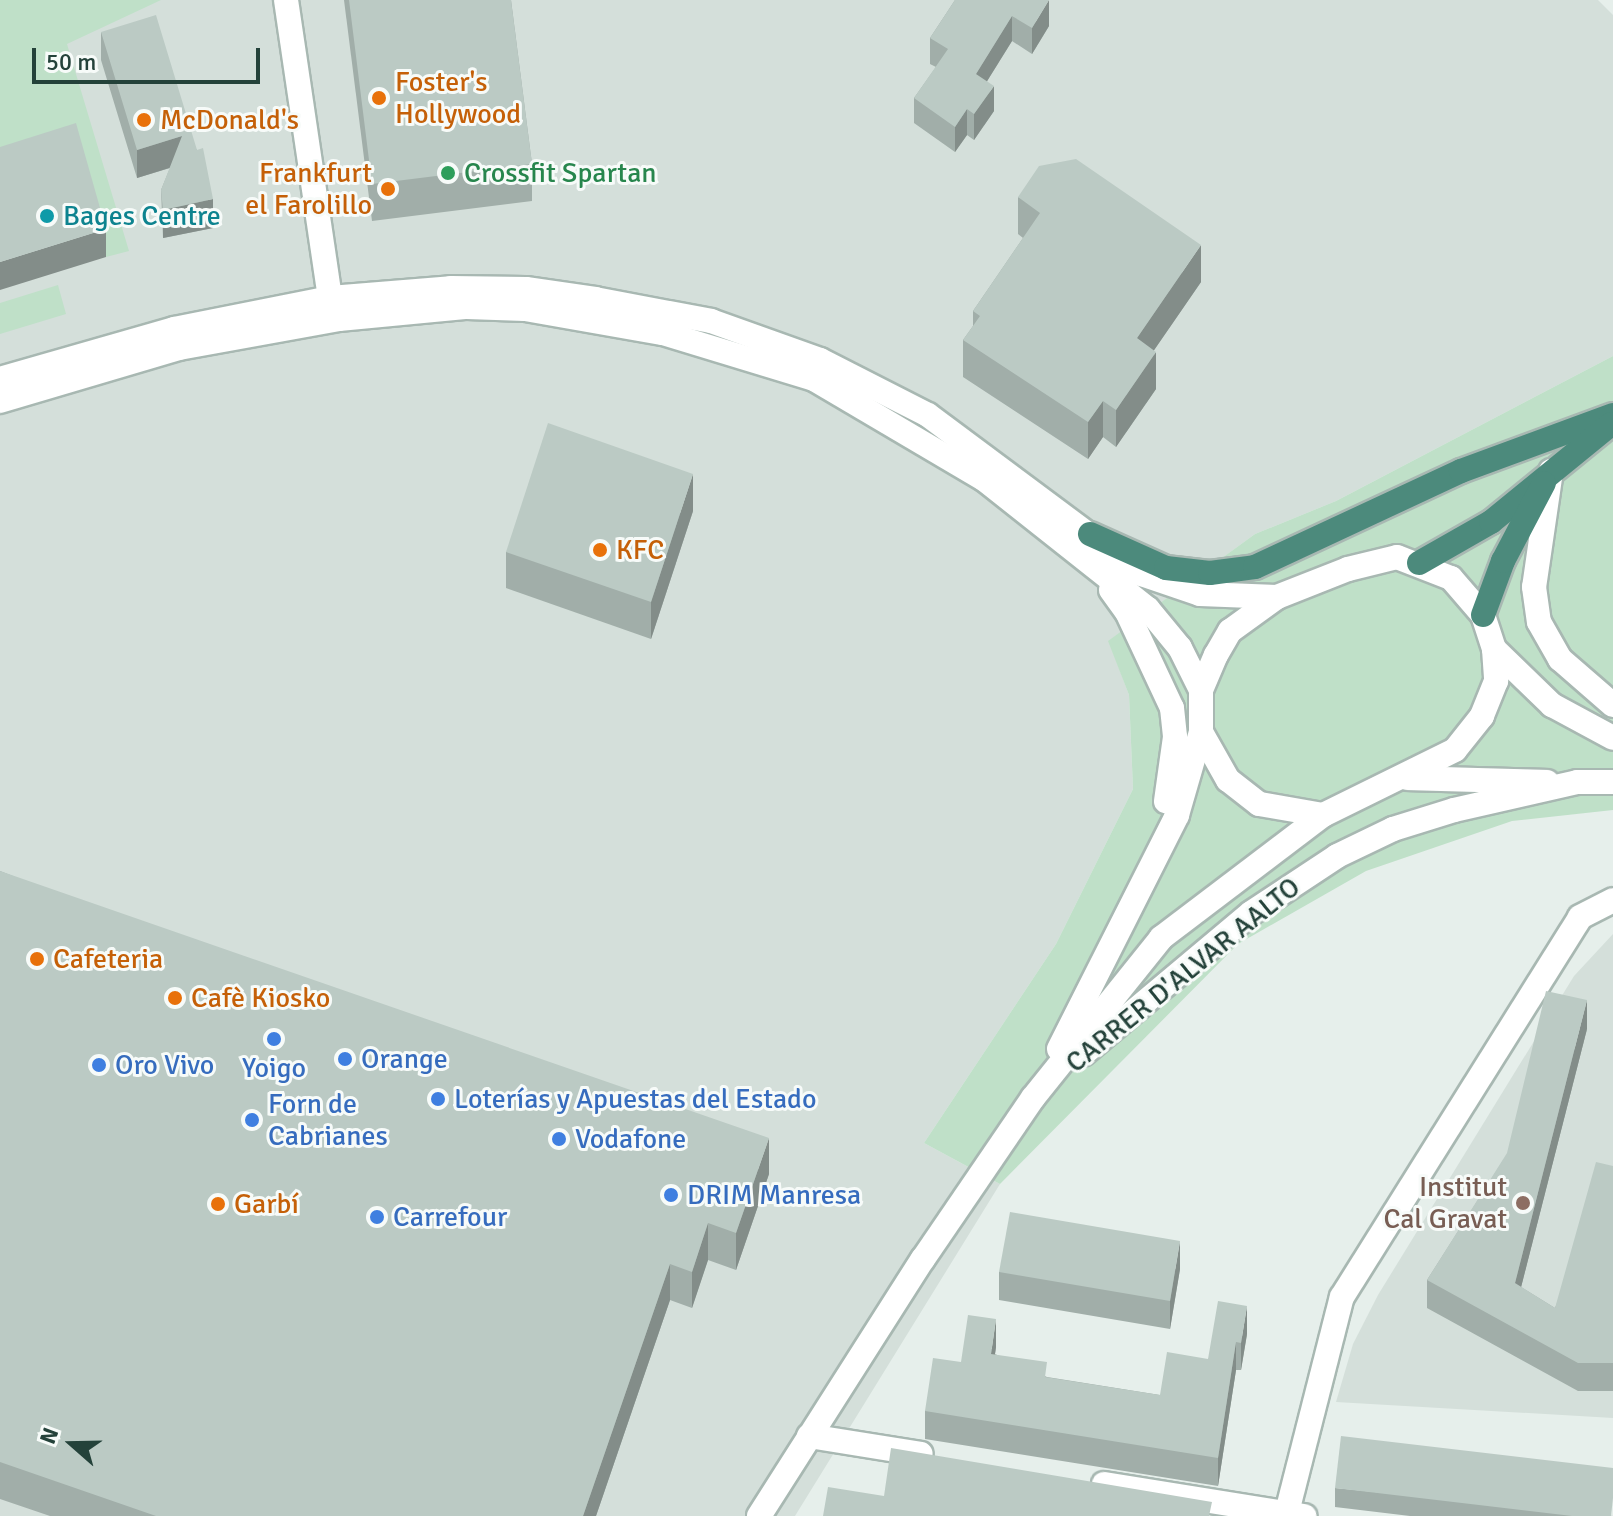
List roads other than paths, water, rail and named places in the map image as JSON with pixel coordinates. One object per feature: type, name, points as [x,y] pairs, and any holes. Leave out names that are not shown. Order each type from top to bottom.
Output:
[{"type":"highway","points":[[1090,534],[1166,568],[1210,573],[1255,567],[1461,471],[1613,415]]},
{"type":"highway","points":[[1419,563],[1491,522],[1613,422]]},
{"type":"highway","points":[[1483,615],[1503,561],[1551,471]]},
{"type":"street","points":[[286,0],[330,298]]},
{"type":"street","points":[[0,379],[174,329],[330,298],[526,289],[711,321],[776,341],[928,415],[1141,574],[1200,594],[1277,597]]},
{"type":"street","points":[[0,401],[179,348],[339,319],[467,307],[566,315],[663,333],[814,379],[984,479],[1148,609],[1180,648],[1201,690]]},
{"type":"street","points":[[1551,471],[1534,587],[1539,622],[1560,659],[1613,705]]},
{"type":"street","points":[[1397,557],[1419,563],[1451,578],[1483,615],[1494,649],[1496,681],[1482,716],[1455,750],[1405,778],[1323,815],[1259,804],[1228,780],[1201,732],[1201,690],[1230,631],[1277,597],[1348,569],[1397,557]]},
{"type":"street","points":[[1093,566],[1127,612],[1172,708],[1173,773],[1157,859]]},
{"type":"street","points":[[1494,649],[1552,705],[1613,738]]},
{"type":"street","name":"CARRER D'ALVAR AALTO","points":[[1033,1098],[1157,859],[1177,815],[1201,732]]},
{"type":"street","points":[[1405,778],[1577,782]]},
{"type":"street","name":"CARRER D'ALVAR AALTO","points":[[1033,1098],[1251,913],[1337,856],[1393,829],[1454,810],[1577,782],[1613,782]]},
{"type":"street","name":"CARRER D'ALVAR AALTO","points":[[759,1516],[1033,1098],[1161,938],[1323,815]]},
{"type":"street","points":[[1073,1479],[1292,1515],[1342,1297],[1580,917],[1613,900]]},
{"type":"street","points":[[809,1436],[949,1459]]},
{"type":"place","name":"Foster's Hollywood","points":[[379,98]]},
{"type":"place","name":"McDonald's","points":[[144,120]]},
{"type":"place","name":"Crossfit Spartan","points":[[448,173]]},
{"type":"place","name":"Frankfurt el Farolillo","points":[[388,189]]},
{"type":"place","name":"Bages Centre","points":[[47,216]]},
{"type":"place","name":"KFC","points":[[600,550]]},
{"type":"place","name":"Cafeteria","points":[[37,959]]},
{"type":"place","name":"Cafè Kiosko","points":[[175,998]]},
{"type":"place","name":"Yoigo","points":[[274,1039]]},
{"type":"place","name":"Orange","points":[[345,1059]]},
{"type":"place","name":"Oro Vivo","points":[[99,1065]]},
{"type":"place","name":"Loterías y Apuestas del Estado","points":[[438,1099]]},
{"type":"place","name":"Forn de Cabrianes","points":[[252,1120]]},
{"type":"place","name":"Vodafone","points":[[559,1139]]},
{"type":"place","name":"DRIM Manresa","points":[[671,1195]]},
{"type":"place","name":"Institut Cal Gravat","points":[[1523,1203]]},
{"type":"place","name":"Garbí","points":[[218,1204]]},
{"type":"place","name":"Carrefour","points":[[377,1217]]}]
